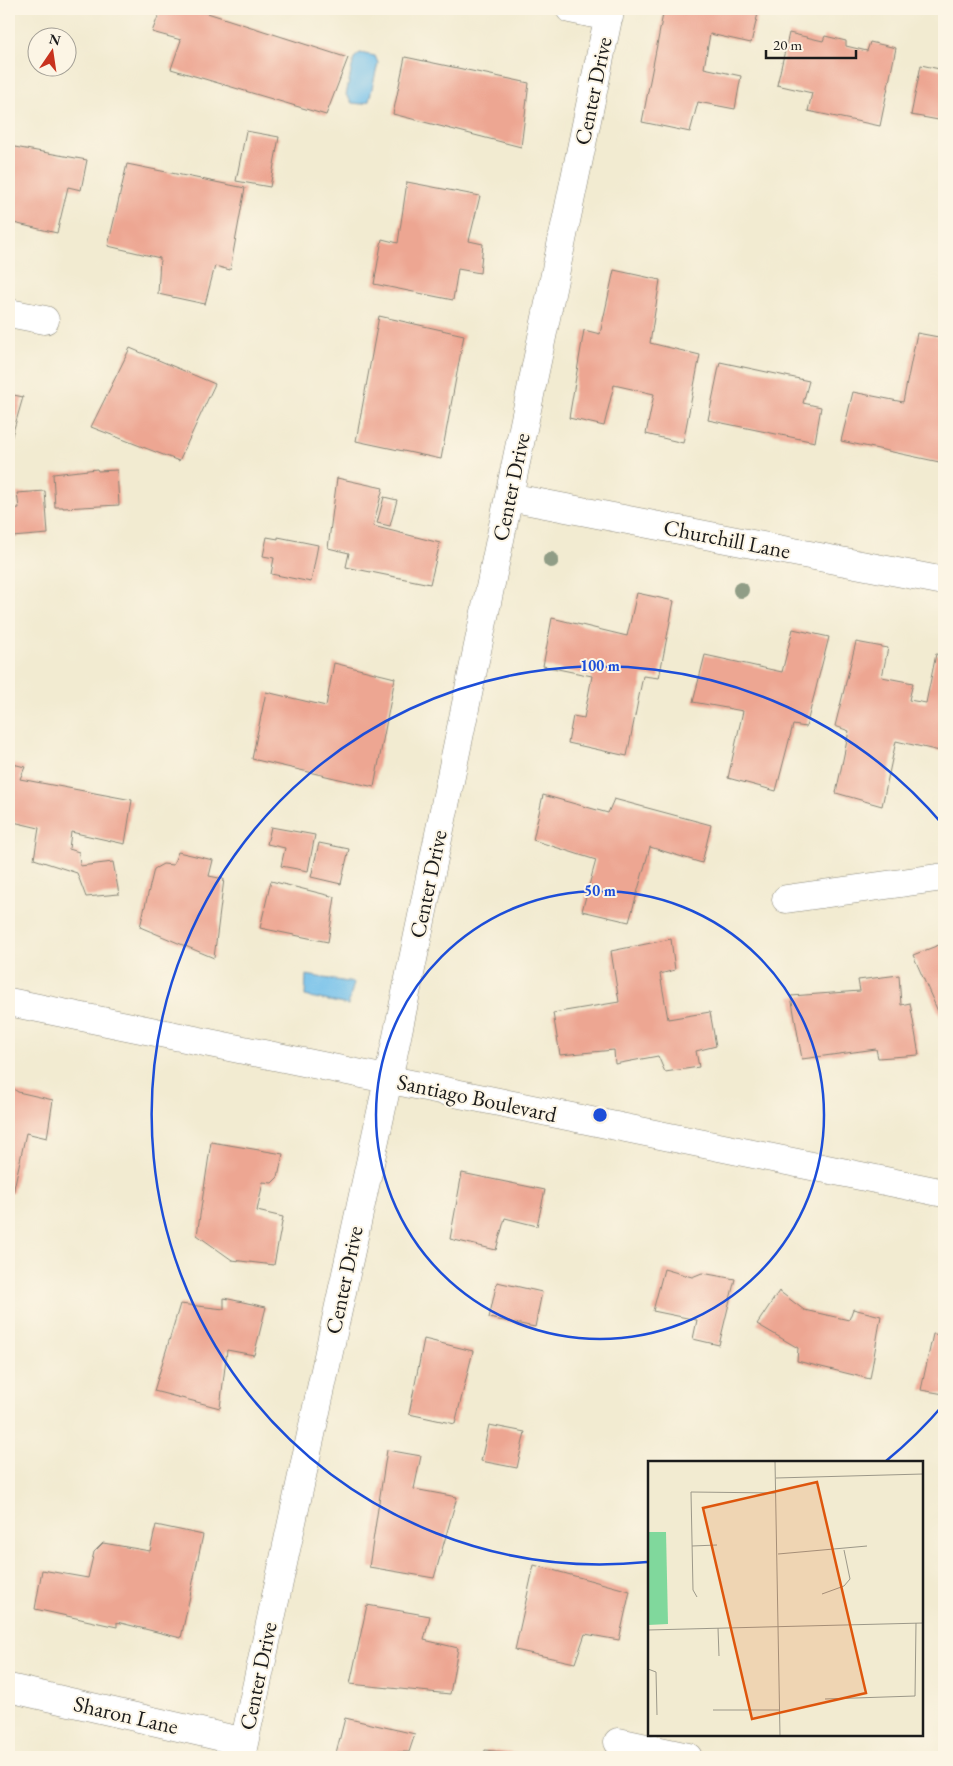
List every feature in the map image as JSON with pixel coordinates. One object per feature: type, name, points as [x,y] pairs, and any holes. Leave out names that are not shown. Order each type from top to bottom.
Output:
[{"type":"street","points":[[570,9],[609,13]]},
{"type":"street","name":"Center Drive","points":[[242,1750],[388,1080],[609,13]]},
{"type":"street","points":[[9,313],[45,320]]},
{"type":"street","name":"Churchill Lane","points":[[509,497],[944,581]]},
{"type":"street","points":[[786,899],[944,877]]},
{"type":"street","name":"Santiago Boulevard","points":[[9,1002],[944,1193]]},
{"type":"street","name":"Sharon Lane","points":[[9,1688],[242,1750]]},
{"type":"street","points":[[618,1742],[688,1757]]},
{"type":"water","points":[[360,53],[375,56],[378,63],[369,101],[362,104],[352,103],[346,95],[354,58]]},
{"type":"water","points":[[306,975],[354,983],[348,1005],[305,996]]},
{"type":"building","points":[[161,9],[195,9],[348,58],[326,115],[171,69],[181,40],[152,32]]},
{"type":"building","points":[[664,9],[759,9],[751,43],[710,34],[704,68],[741,76],[735,109],[698,102],[690,132],[642,122]]},
{"type":"building","points":[[789,33],[823,41],[825,36],[846,41],[846,46],[867,51],[870,42],[896,48],[880,126],[808,111],[812,93],[777,85]]},
{"type":"building","points":[[405,57],[529,83],[521,147],[393,114]]},
{"type":"building","points":[[921,65],[944,70],[944,121],[911,115]]},
{"type":"building","points":[[246,131],[279,137],[270,187],[236,181]]},
{"type":"building","points":[[9,146],[87,160],[81,190],[68,187],[57,233],[9,222]]},
{"type":"building","points":[[127,164],[245,188],[230,270],[215,266],[205,304],[158,294],[160,258],[108,246]]},
{"type":"building","points":[[407,182],[480,196],[469,241],[483,244],[480,273],[458,269],[453,300],[374,284],[382,239],[398,243]]},
{"type":"building","points":[[614,270],[660,280],[650,343],[700,355],[683,443],[646,434],[654,394],[614,385],[604,426],[569,418],[584,330],[600,334]]},
{"type":"building","points":[[379,316],[464,335],[441,459],[356,441]]},
{"type":"building","points":[[917,333],[944,338],[944,463],[841,441],[853,392],[903,402]]},
{"type":"building","points":[[130,348],[215,384],[179,461],[91,427]]},
{"type":"building","points":[[720,362],[809,381],[803,403],[821,407],[815,442],[708,420]]},
{"type":"building","points":[[9,394],[23,397],[9,446]]},
{"type":"building","points":[[97,469],[98,471],[117,470],[119,505],[55,507],[53,474]]},
{"type":"building","points":[[337,478],[383,488],[373,526],[440,543],[430,584],[346,567],[349,553],[328,548]]},
{"type":"building","points":[[45,491],[48,534],[12,537],[11,509],[19,508],[17,493]]},
{"type":"building","points":[[384,497],[397,500],[390,526],[377,523]]},
{"type":"building","points":[[267,537],[278,539],[278,537],[318,545],[311,582],[271,574],[274,558],[263,556]]},
{"type":"building","points":[[637,593],[674,601],[659,678],[643,676],[627,756],[568,743],[573,716],[584,718],[592,676],[543,666],[552,618],[627,636]]},
{"type":"building","points":[[793,629],[829,637],[806,727],[793,725],[776,791],[728,778],[743,711],[693,702],[705,655],[782,672]]},
{"type":"building","points":[[856,642],[888,648],[882,677],[913,683],[909,700],[926,703],[936,654],[944,656],[944,752],[896,741],[882,806],[836,793],[849,731],[835,726]]},
{"type":"building","points":[[334,663],[395,678],[374,787],[252,759],[266,692],[326,706]]},
{"type":"building","points":[[9,763],[25,767],[20,779],[132,800],[125,844],[71,832],[69,849],[79,852],[80,866],[113,862],[119,894],[86,897],[77,873],[34,859],[39,828],[9,821]]},
{"type":"building","points":[[944,765],[944,791],[939,790]]},
{"type":"building","points":[[543,795],[608,813],[614,799],[711,825],[702,863],[650,847],[629,922],[582,911],[596,860],[533,840]]},
{"type":"building","points":[[271,827],[315,835],[308,871],[281,866],[285,848],[267,844]]},
{"type":"building","points":[[319,843],[349,849],[341,884],[311,877]]},
{"type":"building","points":[[178,852],[213,860],[209,876],[224,879],[214,958],[140,927],[154,869],[163,864],[173,865]]},
{"type":"building","points":[[271,881],[335,897],[328,942],[260,928]]},
{"type":"building","points":[[671,939],[675,970],[660,974],[668,1019],[710,1012],[716,1046],[696,1051],[699,1067],[665,1072],[658,1056],[615,1064],[614,1050],[560,1055],[553,1013],[619,1002],[611,951]]},
{"type":"building","points":[[944,943],[944,1025],[913,955]]},
{"type":"building","points":[[899,975],[901,1005],[910,1003],[919,1055],[878,1058],[876,1049],[802,1059],[791,996],[860,991],[858,980]]},
{"type":"building","points":[[9,1086],[18,1092],[53,1100],[47,1138],[26,1133],[13,1193],[9,1192]]},
{"type":"building","points":[[211,1142],[283,1154],[278,1177],[272,1183],[263,1182],[257,1211],[283,1217],[274,1265],[232,1260],[197,1235]]},
{"type":"building","points":[[462,1173],[545,1190],[537,1226],[505,1218],[496,1250],[450,1239]]},
{"type":"building","points":[[664,1269],[692,1277],[702,1273],[735,1279],[719,1345],[693,1339],[697,1320],[653,1311]]},
{"type":"building","points":[[497,1282],[542,1292],[535,1327],[489,1318]]},
{"type":"building","points":[[779,1291],[804,1310],[849,1320],[853,1309],[881,1316],[870,1379],[797,1361],[798,1348],[757,1324]]},
{"type":"building","points":[[224,1298],[266,1307],[254,1355],[227,1350],[220,1408],[154,1391],[180,1304],[224,1309]]},
{"type":"building","points":[[933,1334],[944,1335],[944,1394],[921,1390]]},
{"type":"building","points":[[424,1339],[473,1351],[455,1424],[409,1414]]},
{"type":"building","points":[[489,1425],[525,1432],[517,1468],[481,1461]]},
{"type":"building","points":[[387,1450],[421,1456],[414,1489],[457,1497],[434,1578],[369,1567]]},
{"type":"building","points":[[156,1525],[203,1535],[181,1638],[117,1622],[117,1627],[35,1609],[42,1570],[88,1578],[94,1552],[103,1543],[150,1551]]},
{"type":"building","points":[[534,1565],[630,1591],[619,1640],[585,1634],[575,1663],[515,1650]]},
{"type":"building","points":[[367,1605],[430,1616],[424,1640],[458,1648],[450,1694],[350,1684]]},
{"type":"building","points":[[345,1718],[415,1734],[409,1752],[398,1752],[390,1757],[346,1757],[336,1753]]},
{"type":"building","points":[[485,1750],[527,1755],[526,1757],[484,1757]]}]
